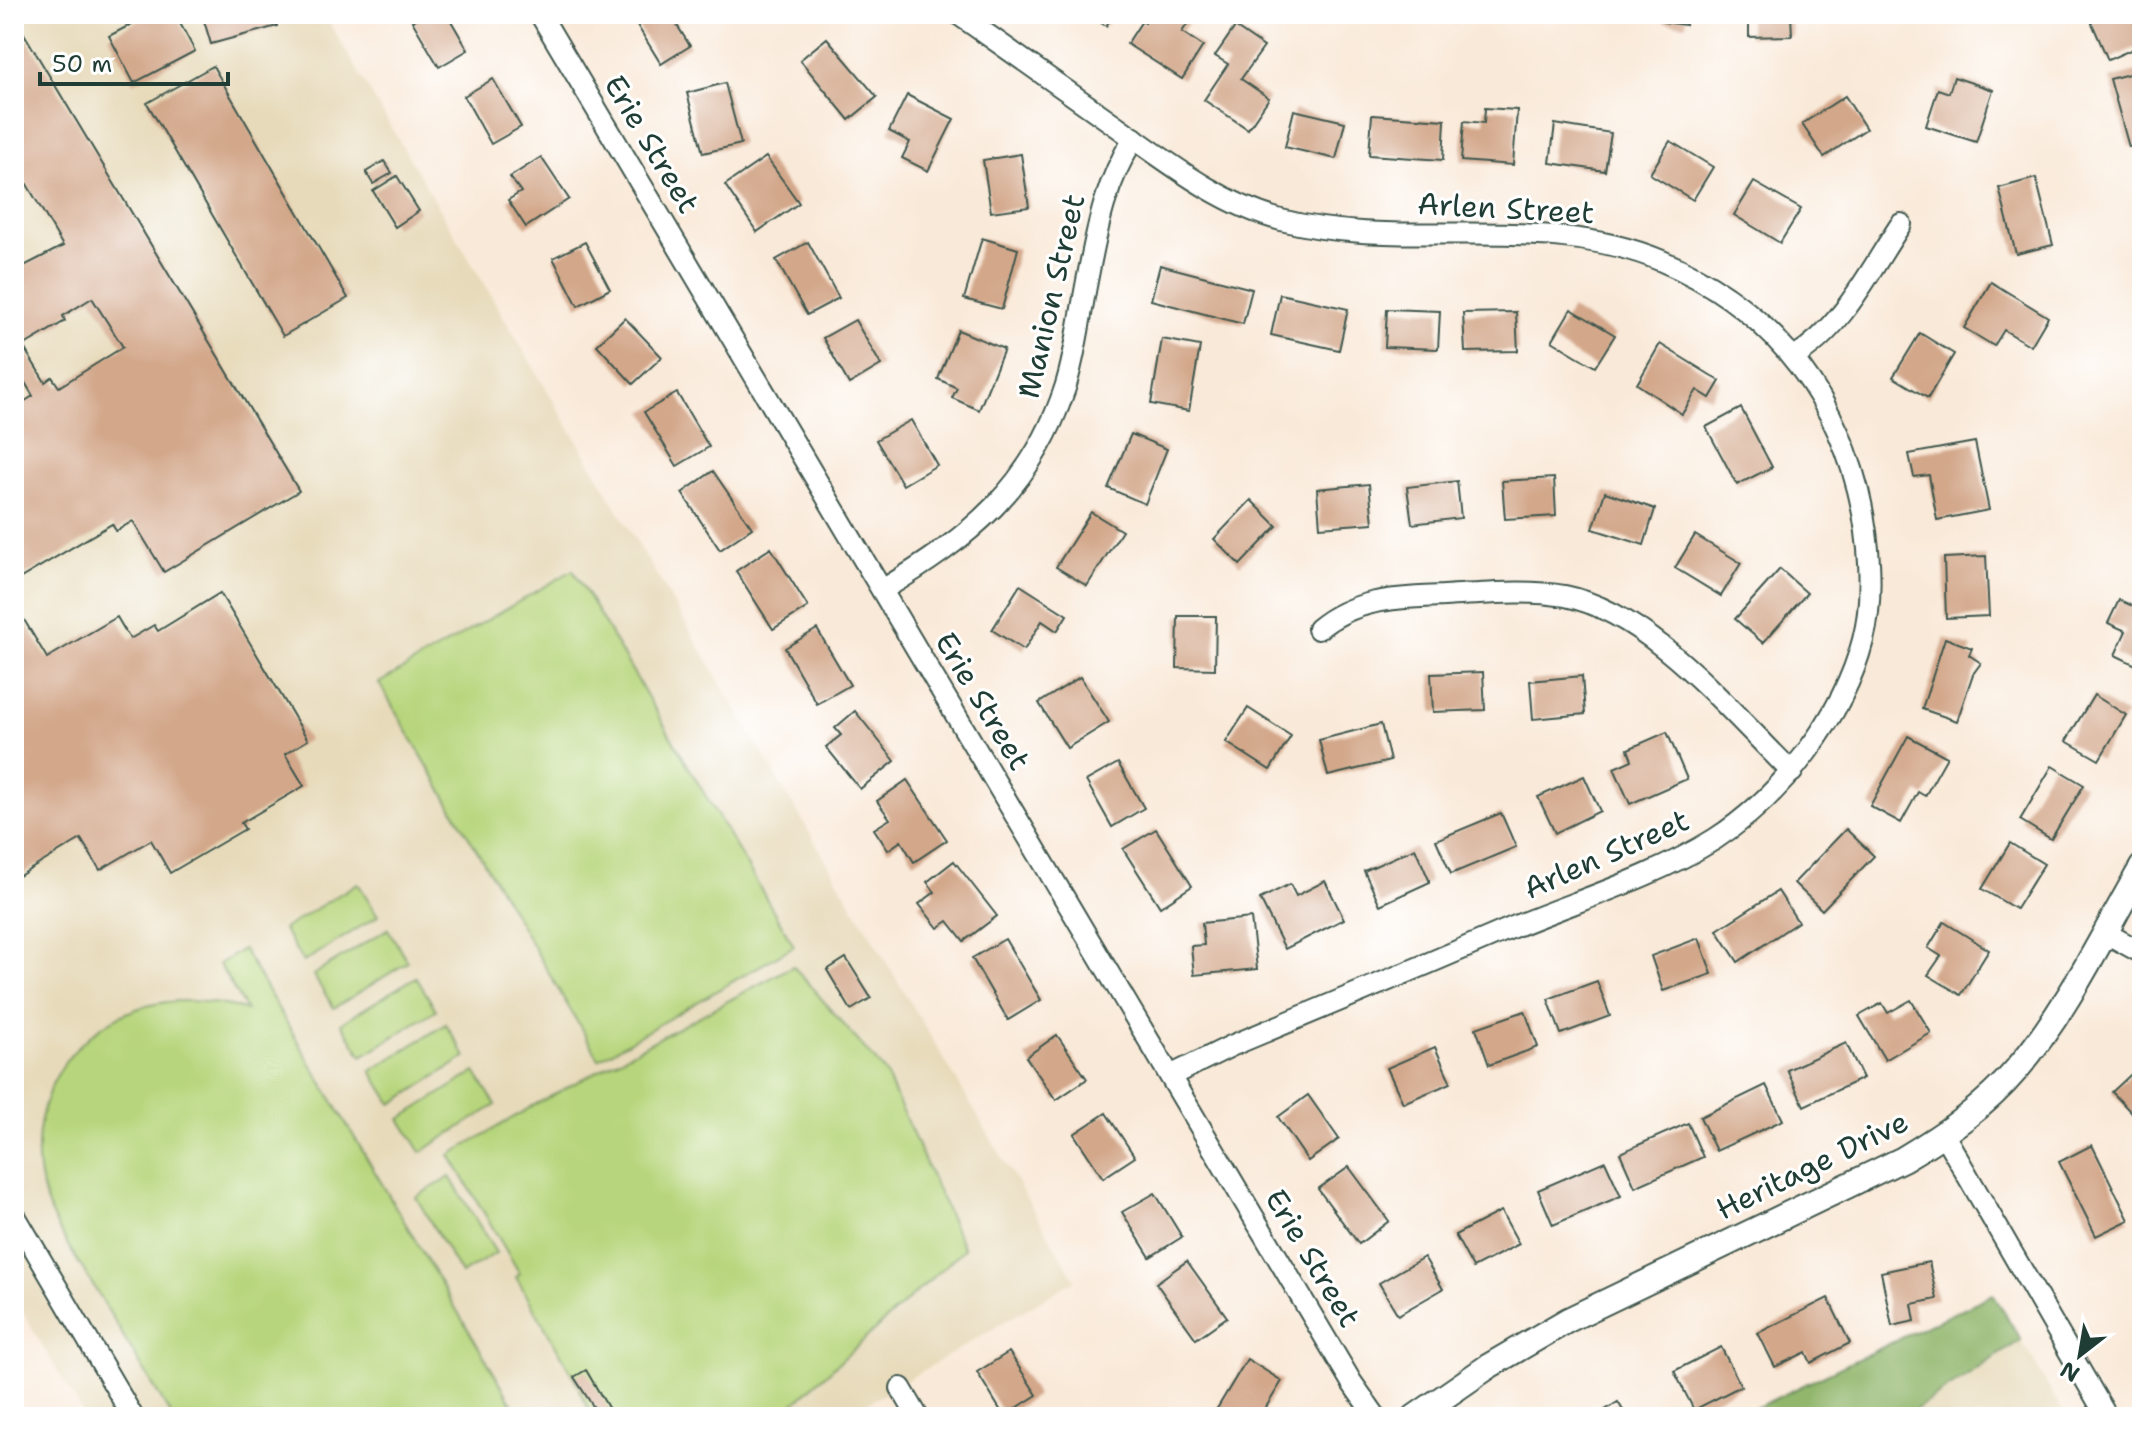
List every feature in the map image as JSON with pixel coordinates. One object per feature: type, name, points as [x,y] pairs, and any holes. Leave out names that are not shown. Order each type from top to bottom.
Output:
[{"type":"street","name":"Erie Street","points":[[540,14],[1352,1383],[1376,1417]]},
{"type":"street","name":"Arlen Street","points":[[958,14],[1217,193],[1281,220],[1349,230],[1578,239],[1639,253],[1704,281],[1772,333],[1816,388],[1850,462],[1862,506],[1869,589],[1863,642],[1850,675],[1818,736],[1792,772],[1762,803],[1689,854],[1231,1046],[1170,1076]]},
{"type":"street","name":"Manion Street","points":[[882,590],[970,532],[1002,501],[1035,454],[1066,386],[1103,199],[1115,167],[1134,138]]},
{"type":"street","points":[[1794,357],[1824,335],[1901,224]]},
{"type":"street","points":[[1318,629],[1352,608],[1382,599],[1524,592],[1564,596],[1596,605],[1654,639],[1792,772]]},
{"type":"street","name":"Heritage Drive","points":[[1415,1417],[1489,1366],[1568,1320],[1903,1159],[1944,1135],[1982,1105],[2017,1069],[2046,1031],[2142,867]]},
{"type":"street","points":[[2104,932],[2142,953]]},
{"type":"street","points":[[1944,1135],[2107,1417]]},
{"type":"street","points":[[14,1214],[133,1417]]},
{"type":"street","points":[[901,1388],[918,1417]]},
{"type":"shaded area","points":[[14,14],[324,14],[1075,1280],[845,1417],[85,1417],[14,1298]]},
{"type":"shaded area","points":[[2021,1340],[2066,1417],[1904,1417],[1918,1407]]},
{"type":"green space","points":[[573,570],[794,946],[599,1059],[379,683]]},
{"type":"green space","points":[[358,883],[378,916],[303,962],[283,929]]},
{"type":"green space","points":[[388,929],[408,962],[334,1008],[313,975]]},
{"type":"green space","points":[[243,949],[520,1417],[172,1417],[64,1238],[44,1194],[38,1144],[41,1120],[58,1073],[91,1035],[109,1022],[146,1006],[185,1001],[246,1010],[219,964]]},
{"type":"green space","points":[[793,966],[885,1072],[964,1249],[779,1417],[592,1417],[574,1377],[516,1277],[520,1274],[450,1155],[536,1104]]},
{"type":"green space","points":[[416,977],[436,1010],[362,1056],[341,1023]]},
{"type":"green space","points":[[446,1024],[466,1057],[392,1104],[371,1071]]},
{"type":"green space","points":[[475,1072],[496,1105],[421,1152],[400,1119]]},
{"type":"green space","points":[[450,1177],[496,1253],[461,1274],[416,1197]]},
{"type":"green space","points":[[1993,1294],[2021,1340],[1904,1417],[1737,1417]]},
{"type":"building","points":[[151,14],[175,14],[195,51],[134,83],[109,36]]},
{"type":"building","points":[[202,14],[274,14],[277,26],[211,44]]},
{"type":"building","points":[[425,14],[447,14],[468,50],[439,67],[412,21]]},
{"type":"building","points":[[638,14],[670,14],[690,46],[661,64],[632,17]]},
{"type":"building","points":[[1088,14],[1114,14],[1106,26]]},
{"type":"building","points":[[1151,14],[1194,14],[1182,32],[1203,46],[1182,79],[1127,44],[1142,21],[1145,23]]},
{"type":"building","points":[[1664,14],[1687,14],[1686,25],[1663,22]]},
{"type":"building","points":[[1749,14],[1791,14],[1792,36],[1749,37]]},
{"type":"building","points":[[2088,14],[2131,14],[2142,45],[2108,60]]},
{"type":"building","points":[[14,17],[299,491],[164,572],[133,521],[116,531],[112,524],[14,582],[14,408],[33,396],[14,364],[14,271],[63,246],[21,174],[14,178]],"holes":[[[92,298],[123,347],[59,387],[52,377],[45,382],[23,346],[65,321],[63,316]]]},
{"type":"building","points":[[1235,27],[1264,47],[1241,79],[1269,98],[1248,129],[1204,100],[1228,64],[1215,56]]},
{"type":"building","points":[[827,38],[877,97],[849,120],[800,60]]},
{"type":"building","points":[[213,66],[348,298],[283,336],[147,103]]},
{"type":"building","points":[[2140,71],[2142,143],[2129,147],[2110,79]]},
{"type":"building","points":[[1954,77],[1993,90],[1976,142],[1926,126],[1938,89],[1949,93]]},
{"type":"building","points":[[493,79],[521,127],[491,144],[464,96]]},
{"type":"building","points":[[725,83],[741,144],[703,153],[687,93]]},
{"type":"building","points":[[907,95],[954,119],[928,171],[902,158],[910,142],[889,131]]},
{"type":"building","points":[[1845,96],[1866,129],[1824,157],[1802,124]]},
{"type":"building","points":[[1485,108],[1517,110],[1513,165],[1461,161],[1464,121],[1484,123]]},
{"type":"building","points":[[1294,110],[1345,122],[1336,159],[1285,147]]},
{"type":"building","points":[[1372,115],[1445,120],[1443,160],[1369,155]]},
{"type":"building","points":[[1555,124],[1611,133],[1605,171],[1550,163]]},
{"type":"building","points":[[1670,141],[1713,167],[1693,200],[1650,174]]},
{"type":"building","points":[[1021,154],[1029,207],[991,212],[983,160]]},
{"type":"building","points":[[541,157],[569,199],[526,227],[508,200],[521,192],[510,177]]},
{"type":"building","points":[[766,157],[799,203],[757,232],[725,185]]},
{"type":"building","points":[[384,161],[392,173],[373,184],[366,172]]},
{"type":"building","points":[[397,176],[419,211],[395,227],[373,191]]},
{"type":"building","points":[[2036,178],[2053,245],[2016,254],[1999,188]]},
{"type":"building","points":[[1754,182],[1801,209],[1780,243],[1734,215]]},
{"type":"building","points":[[982,238],[1018,249],[1002,309],[964,299]]},
{"type":"building","points":[[585,242],[610,289],[578,306],[553,258]]},
{"type":"building","points":[[808,242],[839,298],[807,315],[776,260]]},
{"type":"building","points":[[1160,265],[1252,289],[1243,324],[1151,300]]},
{"type":"building","points":[[1991,282],[2048,317],[2031,346],[2004,330],[1994,346],[1964,328]]},
{"type":"building","points":[[1280,294],[1348,309],[1339,350],[1271,335]]},
{"type":"building","points":[[1387,309],[1440,311],[1438,349],[1385,347]]},
{"type":"building","points":[[1571,309],[1615,335],[1595,367],[1552,341]]},
{"type":"building","points":[[1516,312],[1518,351],[1465,352],[1463,313]]},
{"type":"building","points":[[625,318],[662,357],[633,384],[597,345]]},
{"type":"building","points":[[855,320],[881,365],[849,384],[823,338]]},
{"type":"building","points":[[958,330],[1004,349],[979,410],[952,398],[957,388],[938,379]]},
{"type":"building","points":[[1920,333],[1954,354],[1928,398],[1893,377]]},
{"type":"building","points":[[1162,339],[1200,346],[1189,411],[1151,404]]},
{"type":"building","points":[[1660,344],[1720,381],[1710,398],[1697,390],[1682,414],[1637,384]]},
{"type":"building","points":[[677,393],[709,447],[677,466],[644,412]]},
{"type":"building","points":[[1741,408],[1772,467],[1737,485],[1706,427]]},
{"type":"building","points":[[911,420],[937,465],[903,485],[876,440]]},
{"type":"building","points":[[1131,434],[1167,449],[1145,504],[1108,488]]},
{"type":"building","points":[[1975,442],[1989,510],[1937,520],[1929,475],[1914,477],[1909,454]]},
{"type":"building","points":[[713,471],[752,528],[720,550],[682,493]]},
{"type":"building","points":[[1554,478],[1556,516],[1505,519],[1502,481]]},
{"type":"building","points":[[1457,481],[1461,518],[1412,524],[1407,487]]},
{"type":"building","points":[[1369,484],[1373,523],[1320,527],[1317,489]]},
{"type":"building","points":[[1605,492],[1655,509],[1644,545],[1593,529]]},
{"type":"building","points":[[1251,500],[1277,526],[1240,565],[1214,539]]},
{"type":"building","points":[[1091,512],[1122,531],[1087,586],[1056,567]]},
{"type":"building","points":[[1695,535],[1741,563],[1721,596],[1675,568]]},
{"type":"building","points":[[771,548],[808,607],[773,629],[736,571]]},
{"type":"building","points":[[1986,556],[1989,616],[1946,618],[1944,558]]},
{"type":"building","points":[[1780,569],[1807,593],[1763,643],[1735,619]]},
{"type":"building","points":[[1020,585],[1067,615],[1057,631],[1042,621],[1024,650],[992,630]]},
{"type":"building","points":[[220,593],[308,740],[285,754],[304,786],[241,823],[245,829],[170,873],[151,840],[100,870],[81,839],[14,879],[14,603],[47,658],[117,617],[130,639],[154,625],[158,631]]},
{"type":"building","points":[[2119,600],[2142,610],[2142,668],[2115,655],[2126,631],[2108,623]]},
{"type":"building","points":[[1178,616],[1216,616],[1215,669],[1177,668]]},
{"type":"building","points":[[817,629],[850,685],[817,704],[785,648]]},
{"type":"building","points":[[1945,638],[1972,648],[1969,655],[1981,663],[1973,674],[1957,721],[1922,709]]},
{"type":"building","points":[[1483,672],[1485,710],[1433,712],[1431,674]]},
{"type":"building","points":[[1582,676],[1585,714],[1533,719],[1530,681]]},
{"type":"building","points":[[1080,677],[1109,722],[1067,748],[1039,703]]},
{"type":"building","points":[[2094,695],[2126,715],[2099,760],[2066,741]]},
{"type":"building","points":[[1248,708],[1291,736],[1270,770],[1226,742]]},
{"type":"building","points":[[855,711],[895,761],[860,789],[826,747],[841,735],[835,728]]},
{"type":"building","points":[[1381,724],[1390,761],[1328,776],[1319,740]]},
{"type":"building","points":[[1667,732],[1687,779],[1630,804],[1614,768],[1632,760],[1628,749]]},
{"type":"building","points":[[1908,736],[1947,757],[1925,796],[1918,792],[1901,823],[1870,806]]},
{"type":"building","points":[[1118,763],[1144,808],[1112,827],[1086,781]]},
{"type":"building","points":[[2052,766],[2084,785],[2051,839],[2020,820]]},
{"type":"building","points":[[1584,776],[1600,811],[1555,833],[1538,797]]},
{"type":"building","points":[[907,780],[947,840],[914,862],[901,841],[888,850],[874,829],[890,819],[877,801]]},
{"type":"building","points":[[1501,813],[1516,847],[1451,874],[1436,840]]},
{"type":"building","points":[[1156,829],[1192,886],[1160,907],[1123,849]]},
{"type":"building","points":[[1846,829],[1874,856],[1822,910],[1794,883]]},
{"type":"building","points":[[2010,843],[2044,864],[2016,909],[1982,889]]},
{"type":"building","points":[[1415,848],[1430,882],[1380,905],[1364,871]]},
{"type":"building","points":[[954,861],[997,916],[964,941],[948,921],[938,928],[919,904],[935,892],[927,882]]},
{"type":"building","points":[[1325,881],[1344,919],[1285,949],[1260,899],[1290,884],[1296,896]]},
{"type":"building","points":[[1778,891],[1798,922],[1738,962],[1717,930]]},
{"type":"building","points":[[1251,918],[1257,969],[1194,975],[1191,946],[1204,945],[1202,923]]},
{"type":"building","points":[[1944,922],[1989,950],[1961,995],[1928,975],[1941,956],[1928,948]]},
{"type":"building","points":[[1699,938],[1712,974],[1663,991],[1651,956]]},
{"type":"building","points":[[1005,939],[1041,1000],[1008,1020],[972,958]]},
{"type":"building","points":[[846,958],[871,998],[851,1010],[827,970]]},
{"type":"building","points":[[1597,981],[1610,1016],[1561,1034],[1548,999]]},
{"type":"building","points":[[1911,1000],[1931,1033],[1885,1060],[1859,1016],[1882,1003],[1888,1013]]},
{"type":"building","points":[[1525,1011],[1538,1047],[1489,1065],[1476,1028]]},
{"type":"building","points":[[1057,1035],[1087,1079],[1056,1100],[1026,1057]]},
{"type":"building","points":[[1846,1043],[1863,1078],[1804,1106],[1787,1070]]},
{"type":"building","points":[[1435,1047],[1451,1083],[1403,1103],[1387,1068]]},
{"type":"building","points":[[2142,1064],[2142,1124],[2112,1092]]},
{"type":"building","points":[[1766,1085],[1783,1120],[1716,1151],[1700,1117]]},
{"type":"building","points":[[1308,1095],[1339,1139],[1308,1161],[1278,1117]]},
{"type":"building","points":[[1106,1113],[1135,1157],[1103,1178],[1074,1134]]},
{"type":"building","points":[[1688,1123],[1703,1157],[1635,1187],[1620,1153]]},
{"type":"building","points":[[2092,1145],[2129,1220],[2096,1236],[2059,1162]]},
{"type":"building","points":[[1605,1161],[1621,1196],[1553,1225],[1538,1190]]},
{"type":"building","points":[[1349,1167],[1389,1221],[1359,1244],[1318,1189]]},
{"type":"building","points":[[1155,1193],[1182,1237],[1150,1257],[1122,1212]]},
{"type":"building","points":[[1501,1211],[1519,1244],[1473,1268],[1455,1235]]},
{"type":"building","points":[[1424,1257],[1443,1289],[1398,1315],[1379,1283]]},
{"type":"building","points":[[1187,1261],[1227,1317],[1196,1339],[1156,1283]]},
{"type":"building","points":[[1929,1262],[1937,1299],[1912,1304],[1915,1321],[1892,1326],[1881,1272]]},
{"type":"building","points":[[1828,1298],[1850,1343],[1811,1363],[1806,1352],[1775,1367],[1758,1333]]},
{"type":"building","points":[[1721,1347],[1741,1386],[1694,1410],[1674,1371]]},
{"type":"building","points":[[1009,1352],[1037,1395],[1004,1416],[977,1372]]},
{"type":"building","points":[[1247,1359],[1282,1381],[1260,1417],[1212,1417]]},
{"type":"building","points":[[586,1370],[610,1411],[600,1417],[574,1377]]},
{"type":"building","points":[[1618,1402],[1627,1417],[1594,1417]]}]
